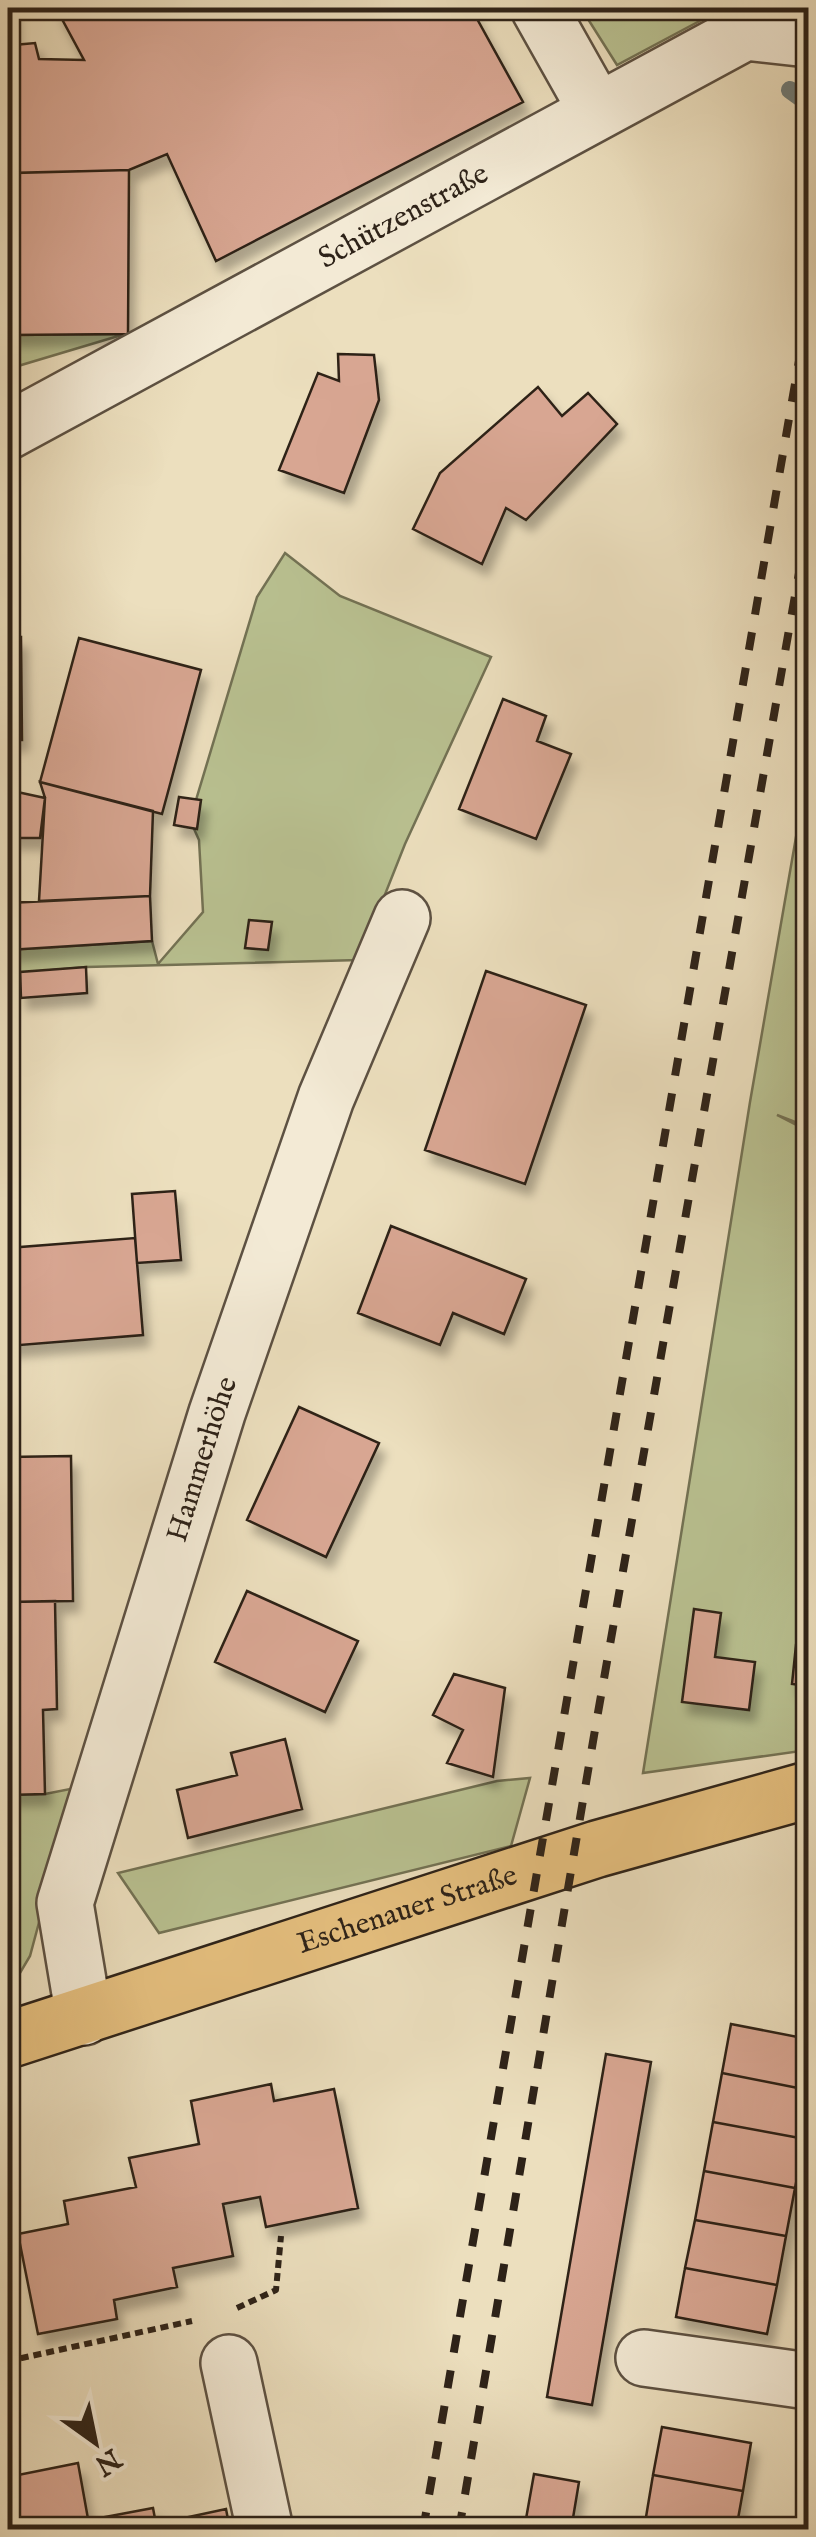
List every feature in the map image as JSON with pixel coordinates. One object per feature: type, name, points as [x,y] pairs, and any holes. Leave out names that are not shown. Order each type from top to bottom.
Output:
[{"type":"main road","name":"Eschenauer Straße","points":[[8,2040],[597,1850],[808,1790]]},
{"type":"street","points":[[538,8],[597,110]]},
{"type":"street","name":"Schützenstraße","points":[[8,432],[744,32],[808,39]]},
{"type":"street","name":"Hammerhöhe","points":[[84,2017],[65,1904],[217,1413],[326,1098],[402,918]]},
{"type":"street","points":[[222,2331],[265,2530]]},
{"type":"street","points":[[644,2358],[808,2382]]},
{"type":"path","points":[[8,2361],[222,2331],[276,2290],[281,2236]]},
{"type":"green space","points":[[581,8],[724,8],[617,65]]},
{"type":"green space","points":[[125,334],[8,369],[8,335]]},
{"type":"green space","points":[[285,553],[340,596],[491,657],[405,844],[359,960],[86,967],[8,974],[8,950],[152,941],[158,964],[203,912],[199,840],[190,820],[257,597]]},
{"type":"green space","points":[[808,768],[808,1127],[777,1115],[808,1131],[808,1750],[643,1773],[750,1102]]},
{"type":"green space","points":[[530,1778],[511,1846],[159,1933],[118,1873],[497,1781]]},
{"type":"green space","points":[[75,1788],[30,1956],[8,1984],[8,1795]]},
{"type":"building","points":[[8,8],[13,8],[16,173],[8,173]]},
{"type":"building","points":[[56,8],[471,8],[523,102],[216,261],[167,154],[129,170],[16,173],[14,45],[35,43],[39,59],[84,60]]},
{"type":"building","points":[[129,170],[128,334],[8,335],[8,173]]},
{"type":"building","points":[[338,354],[374,355],[379,400],[344,493],[279,470],[318,373],[339,381]]},
{"type":"building","points":[[538,387],[562,416],[588,393],[617,424],[526,520],[506,508],[482,564],[413,529],[440,473]]},
{"type":"building","points":[[8,637],[21,637],[22,740],[8,740]]},
{"type":"building","points":[[79,638],[201,670],[162,814],[40,782]]},
{"type":"building","points":[[503,699],[546,716],[537,741],[571,754],[536,839],[459,809]]},
{"type":"building","points":[[40,782],[153,811],[150,896],[39,901],[45,798]]},
{"type":"building","points":[[8,790],[45,798],[40,838],[8,838]]},
{"type":"building","points":[[179,797],[201,800],[197,829],[174,825]]},
{"type":"building","points":[[150,896],[152,941],[8,950],[8,903]]},
{"type":"building","points":[[249,920],[272,922],[268,950],[245,948]]},
{"type":"building","points":[[86,967],[87,993],[21,998],[20,972]]},
{"type":"building","points":[[486,971],[586,1005],[525,1184],[425,1150]]},
{"type":"building","points":[[175,1191],[181,1260],[137,1263],[132,1194]]},
{"type":"building","points":[[391,1226],[526,1279],[504,1334],[453,1313],[440,1345],[358,1313]]},
{"type":"building","points":[[135,1238],[143,1335],[8,1346],[8,1248]]},
{"type":"building","points":[[299,1407],[379,1443],[326,1557],[247,1520]]},
{"type":"building","points":[[71,1456],[73,1601],[8,1602],[8,1457]]},
{"type":"building","points":[[247,1591],[358,1641],[325,1712],[215,1662]]},
{"type":"building","points":[[55,1601],[57,1709],[43,1710],[45,1794],[8,1795],[8,1602]]},
{"type":"building","points":[[694,1609],[721,1613],[715,1657],[755,1662],[749,1710],[682,1702]]},
{"type":"building","points":[[796,1645],[808,1646],[808,1686],[792,1684]]},
{"type":"building","points":[[454,1674],[505,1688],[493,1777],[447,1763],[463,1730],[433,1715]]},
{"type":"building","points":[[285,1739],[302,1809],[188,1838],[177,1790],[237,1775],[231,1753]]},
{"type":"building","points":[[731,2024],[808,2039],[808,2090],[722,2073]]},
{"type":"building","points":[[606,2054],[651,2062],[592,2405],[547,2397]]},
{"type":"building","points":[[722,2073],[808,2090],[805,2139],[713,2122]]},
{"type":"building","points":[[271,2084],[274,2101],[334,2089],[358,2208],[266,2227],[260,2197],[223,2204],[233,2256],[173,2268],[177,2287],[114,2300],[117,2319],[38,2334],[18,2234],[68,2224],[64,2201],[136,2187],[129,2158],[199,2144],[191,2101]]},
{"type":"building","points":[[713,2122],[805,2139],[795,2188],[704,2171]]},
{"type":"building","points":[[704,2171],[795,2188],[786,2236],[695,2220]]},
{"type":"building","points":[[695,2220],[786,2236],[777,2285],[685,2268]]},
{"type":"building","points":[[685,2268],[777,2285],[767,2334],[676,2317]]},
{"type":"building","points":[[662,2427],[751,2443],[743,2491],[653,2475]]},
{"type":"building","points":[[78,2463],[90,2530],[8,2530],[8,2477]]},
{"type":"building","points":[[534,2474],[579,2482],[571,2530],[524,2530]]},
{"type":"building","points":[[653,2475],[743,2491],[736,2530],[679,2530],[645,2523]]},
{"type":"building","points":[[153,2508],[156,2524],[226,2509],[230,2530],[90,2530],[89,2520]]},
{"type":"waterway","points":[[790,90],[808,103]]},
{"type":"railway","points":[[423,2530],[808,309]]},
{"type":"railway","points":[[459,2530],[596,1724],[808,522]]}]
